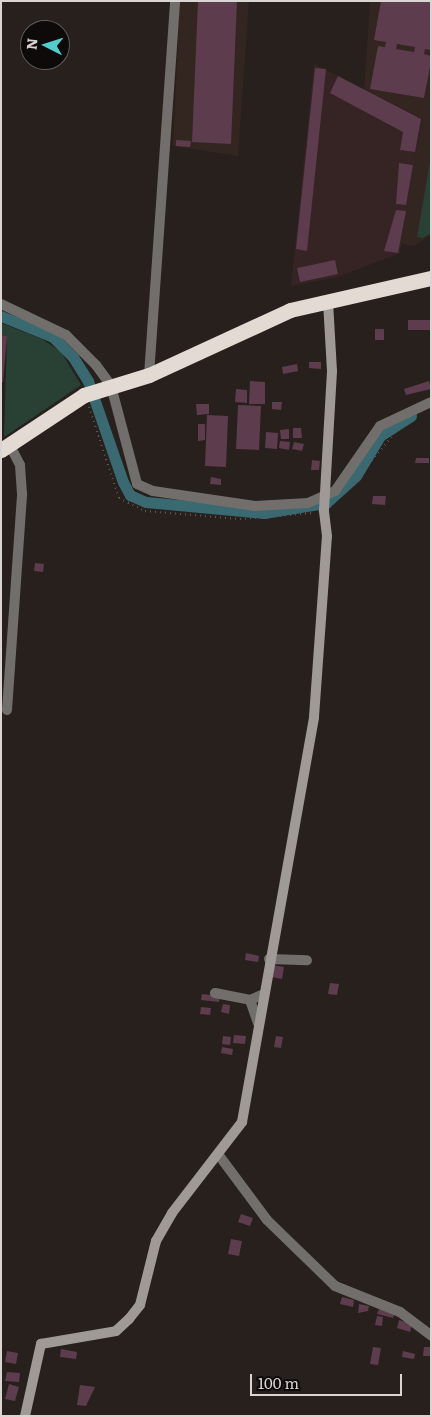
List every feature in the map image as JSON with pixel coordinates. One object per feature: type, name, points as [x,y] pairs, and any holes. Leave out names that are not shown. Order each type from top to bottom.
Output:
[{"type":"highway","points":[[6,448],[89,393],[149,375],[276,316],[328,301],[431,278]]},
{"type":"street","points":[[149,375],[175,1]]},
{"type":"street","points":[[25,1416],[41,1344],[116,1331],[129,1319],[140,1305],[156,1242],[172,1213],[242,1122],[262,995],[314,717],[327,536],[324,497],[332,371],[328,301]]},
{"type":"street","points":[[1,304],[66,335],[107,387],[137,484],[153,491],[255,506],[308,503],[324,497],[340,485],[380,426],[431,402]]},
{"type":"street","points":[[6,448],[20,464],[22,494],[7,710]]},
{"type":"street","points":[[269,959],[307,960]]},
{"type":"street","points":[[215,993],[250,1000],[262,995]]},
{"type":"street","points":[[250,1000],[258,1023]]},
{"type":"street","points":[[218,1154],[267,1220],[334,1286],[400,1312],[431,1335]]},
{"type":"path","points":[[340,498],[356,485],[390,435],[405,425]]},
{"type":"shaded area","points":[[180,1],[249,1],[238,156],[173,146]]},
{"type":"shaded area","points":[[370,1],[431,1],[431,235],[414,246],[401,244],[422,119],[364,90]]},
{"type":"shaded area","points":[[314,64],[422,119],[400,253],[338,277],[291,286]]},
{"type":"green space","points":[[431,156],[431,233],[423,238],[417,237]]},
{"type":"green space","points":[[1,323],[42,339],[61,352],[81,385],[4,437],[7,336],[1,335]]},
{"type":"building","points":[[198,1],[237,1],[231,144],[192,142]]},
{"type":"building","points":[[381,1],[431,1],[431,50],[425,49],[424,54],[431,56],[431,62],[424,98],[370,89],[378,46],[385,47],[386,42],[374,40]],"holes":[[[397,44],[415,47],[414,52],[396,49]]]},
{"type":"building","points":[[315,68],[326,69],[307,251],[296,249]]},
{"type":"building","points":[[338,76],[421,119],[415,152],[400,150],[403,132],[330,93]]},
{"type":"building","points":[[176,140],[191,141],[190,147],[176,146]]},
{"type":"building","points":[[399,163],[413,165],[406,205],[396,204]]},
{"type":"building","points":[[396,210],[406,211],[398,253],[384,251]]},
{"type":"building","points":[[335,260],[338,274],[300,282],[297,268]]},
{"type":"building","points":[[408,320],[431,320],[431,330],[408,330]]},
{"type":"building","points":[[375,329],[384,329],[384,340],[375,340]]},
{"type":"building","points":[[1,335],[7,336],[3,382],[1,382]]},
{"type":"building","points":[[309,362],[321,362],[321,369],[309,368]]},
{"type":"building","points":[[297,364],[298,371],[283,374],[282,367]]},
{"type":"building","points":[[250,381],[265,382],[265,404],[249,404]]},
{"type":"building","points":[[429,381],[431,389],[406,395],[404,389]]},
{"type":"building","points":[[236,389],[247,390],[247,403],[235,402]]},
{"type":"building","points":[[272,402],[282,402],[281,410],[272,409]]},
{"type":"building","points":[[196,404],[209,404],[209,414],[197,415]]},
{"type":"building","points":[[238,405],[261,406],[259,450],[236,449]]},
{"type":"building","points":[[207,415],[228,416],[226,467],[205,466]]},
{"type":"building","points":[[198,424],[205,424],[205,440],[198,441]]},
{"type":"building","points":[[293,428],[301,428],[302,438],[293,438]]},
{"type":"building","points":[[289,429],[289,439],[281,439],[280,430]]},
{"type":"building","points":[[266,432],[278,433],[277,449],[265,448]]},
{"type":"building","points":[[280,441],[290,442],[289,450],[279,448]]},
{"type":"building","points":[[294,442],[304,444],[302,451],[292,449]]},
{"type":"building","points":[[416,458],[429,458],[429,463],[415,463]]},
{"type":"building","points":[[312,460],[320,461],[319,470],[311,470]]},
{"type":"building","points":[[211,477],[221,479],[221,485],[210,484]]},
{"type":"building","points":[[373,496],[386,496],[385,505],[372,504]]},
{"type":"building","points":[[35,563],[44,564],[43,572],[34,571]]},
{"type":"building","points":[[246,953],[259,956],[258,962],[245,960]]},
{"type":"building","points":[[272,965],[284,967],[282,979],[271,977]]},
{"type":"building","points":[[330,983],[339,984],[337,995],[328,994]]},
{"type":"building","points":[[202,994],[220,996],[219,1002],[201,1000]]},
{"type":"building","points":[[223,1004],[230,1005],[229,1014],[221,1012]]},
{"type":"building","points":[[201,1007],[211,1008],[210,1015],[200,1014]]},
{"type":"building","points":[[234,1035],[246,1036],[245,1044],[233,1043]]},
{"type":"building","points":[[223,1036],[231,1037],[230,1045],[222,1044]]},
{"type":"building","points":[[276,1036],[283,1037],[281,1048],[274,1047]]},
{"type":"building","points":[[222,1047],[233,1049],[232,1055],[221,1053]]},
{"type":"building","points":[[241,1214],[253,1218],[250,1226],[238,1222]]},
{"type":"building","points":[[231,1239],[242,1241],[239,1256],[228,1254]]},
{"type":"building","points":[[342,1297],[354,1300],[353,1307],[340,1304]]},
{"type":"building","points":[[359,1304],[369,1306],[368,1311],[358,1313]]},
{"type":"building","points":[[379,1309],[395,1313],[393,1318],[377,1314]]},
{"type":"building","points":[[377,1316],[383,1317],[382,1326],[375,1325]]},
{"type":"building","points":[[399,1320],[412,1324],[410,1332],[397,1328]]},
{"type":"building","points":[[373,1347],[381,1348],[378,1365],[370,1364]]},
{"type":"building","points":[[424,1347],[431,1347],[431,1356],[423,1356]]},
{"type":"building","points":[[61,1349],[77,1352],[76,1359],[60,1357]]},
{"type":"building","points":[[7,1351],[18,1353],[16,1364],[5,1362]]},
{"type":"building","points":[[403,1351],[415,1354],[414,1359],[402,1357]]},
{"type":"building","points":[[7,1372],[20,1373],[19,1382],[5,1381]]},
{"type":"building","points":[[9,1384],[19,1387],[15,1401],[5,1399]]},
{"type":"building","points":[[80,1385],[95,1387],[86,1406],[77,1405]]},
{"type":"waterway","points":[[1,316],[53,337],[73,357],[88,381],[123,482],[130,495],[146,502],[264,513],[326,503],[356,476],[380,436],[411,416]]}]
